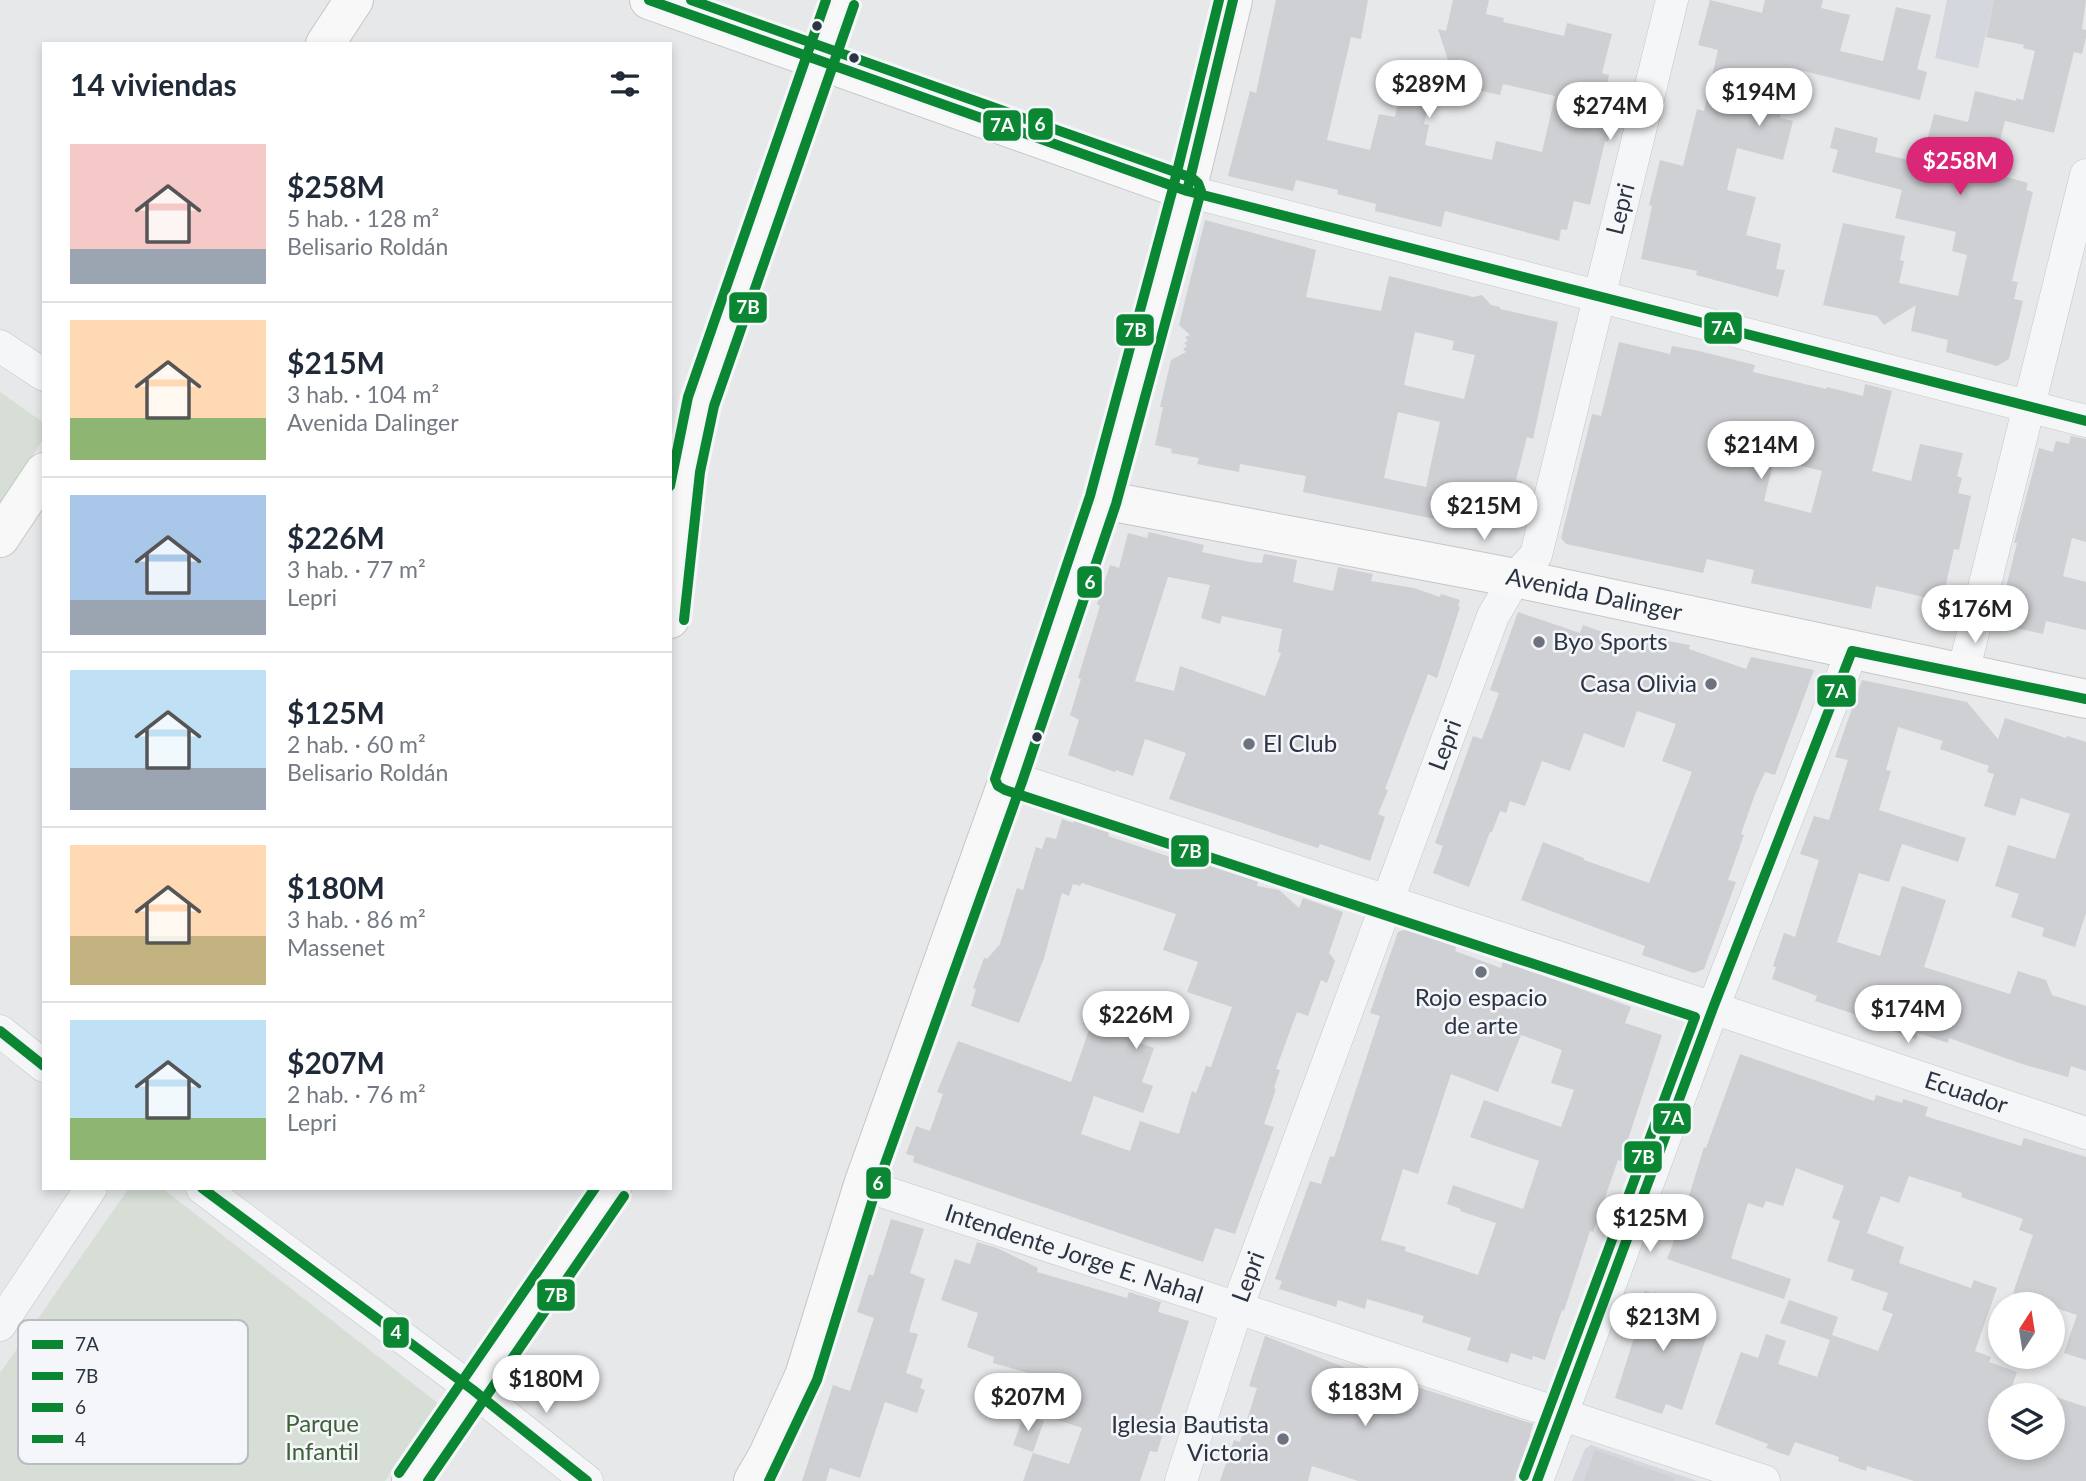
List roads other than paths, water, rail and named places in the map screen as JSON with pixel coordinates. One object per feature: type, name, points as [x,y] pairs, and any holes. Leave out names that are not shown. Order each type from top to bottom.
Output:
[{"type":"street","points":[[326,42],[354,0]]},
{"type":"street","points":[[649,0],[1188,191],[2086,421]]},
{"type":"street","points":[[672,601],[686,470],[701,402],[841,0]]},
{"type":"street","points":[[753,1481],[768,1455],[804,1376],[863,1185],[1009,777],[1102,500],[1188,191],[1233,0]]},
{"type":"street","name":"Lepri","points":[[1181,1481],[1237,1308],[1493,616],[1516,578],[1536,555],[1672,0]]},
{"type":"street","points":[[1963,673],[2086,175]]},
{"type":"street","points":[[0,346],[42,374]]},
{"type":"street","points":[[0,538],[42,475]]},
{"type":"street","name":"Avenida Dalinger","points":[[1102,500],[1516,578],[2086,699]]},
{"type":"street","points":[[1537,1481],[1713,1008],[1852,651]]},
{"type":"street","name":"Ecuador","points":[[1009,777],[2086,1133]]},
{"type":"street","points":[[0,1031],[42,1064]]},
{"type":"street","name":"Intendente Jorge E. Nahal","points":[[863,1185],[1764,1481]]},
{"type":"street","points":[[0,1325],[90,1190]]},
{"type":"street","points":[[205,1190],[472,1390],[587,1481]]},
{"type":"street","points":[[411,1481],[611,1190]]},
{"type":"place","name":"Byo Sports","points":[[1539,642]]},
{"type":"place","name":"Casa Olivia","points":[[1711,684]]},
{"type":"place","name":"El Club","points":[[1249,744]]},
{"type":"place","name":"Rojo espacio de arte","points":[[1481,972]]},
{"type":"place","name":"Iglesia Bautista Victoria","points":[[1283,1439]]},
{"type":"park label","name":"Parque Infantil","points":[[322,1438]]}]
